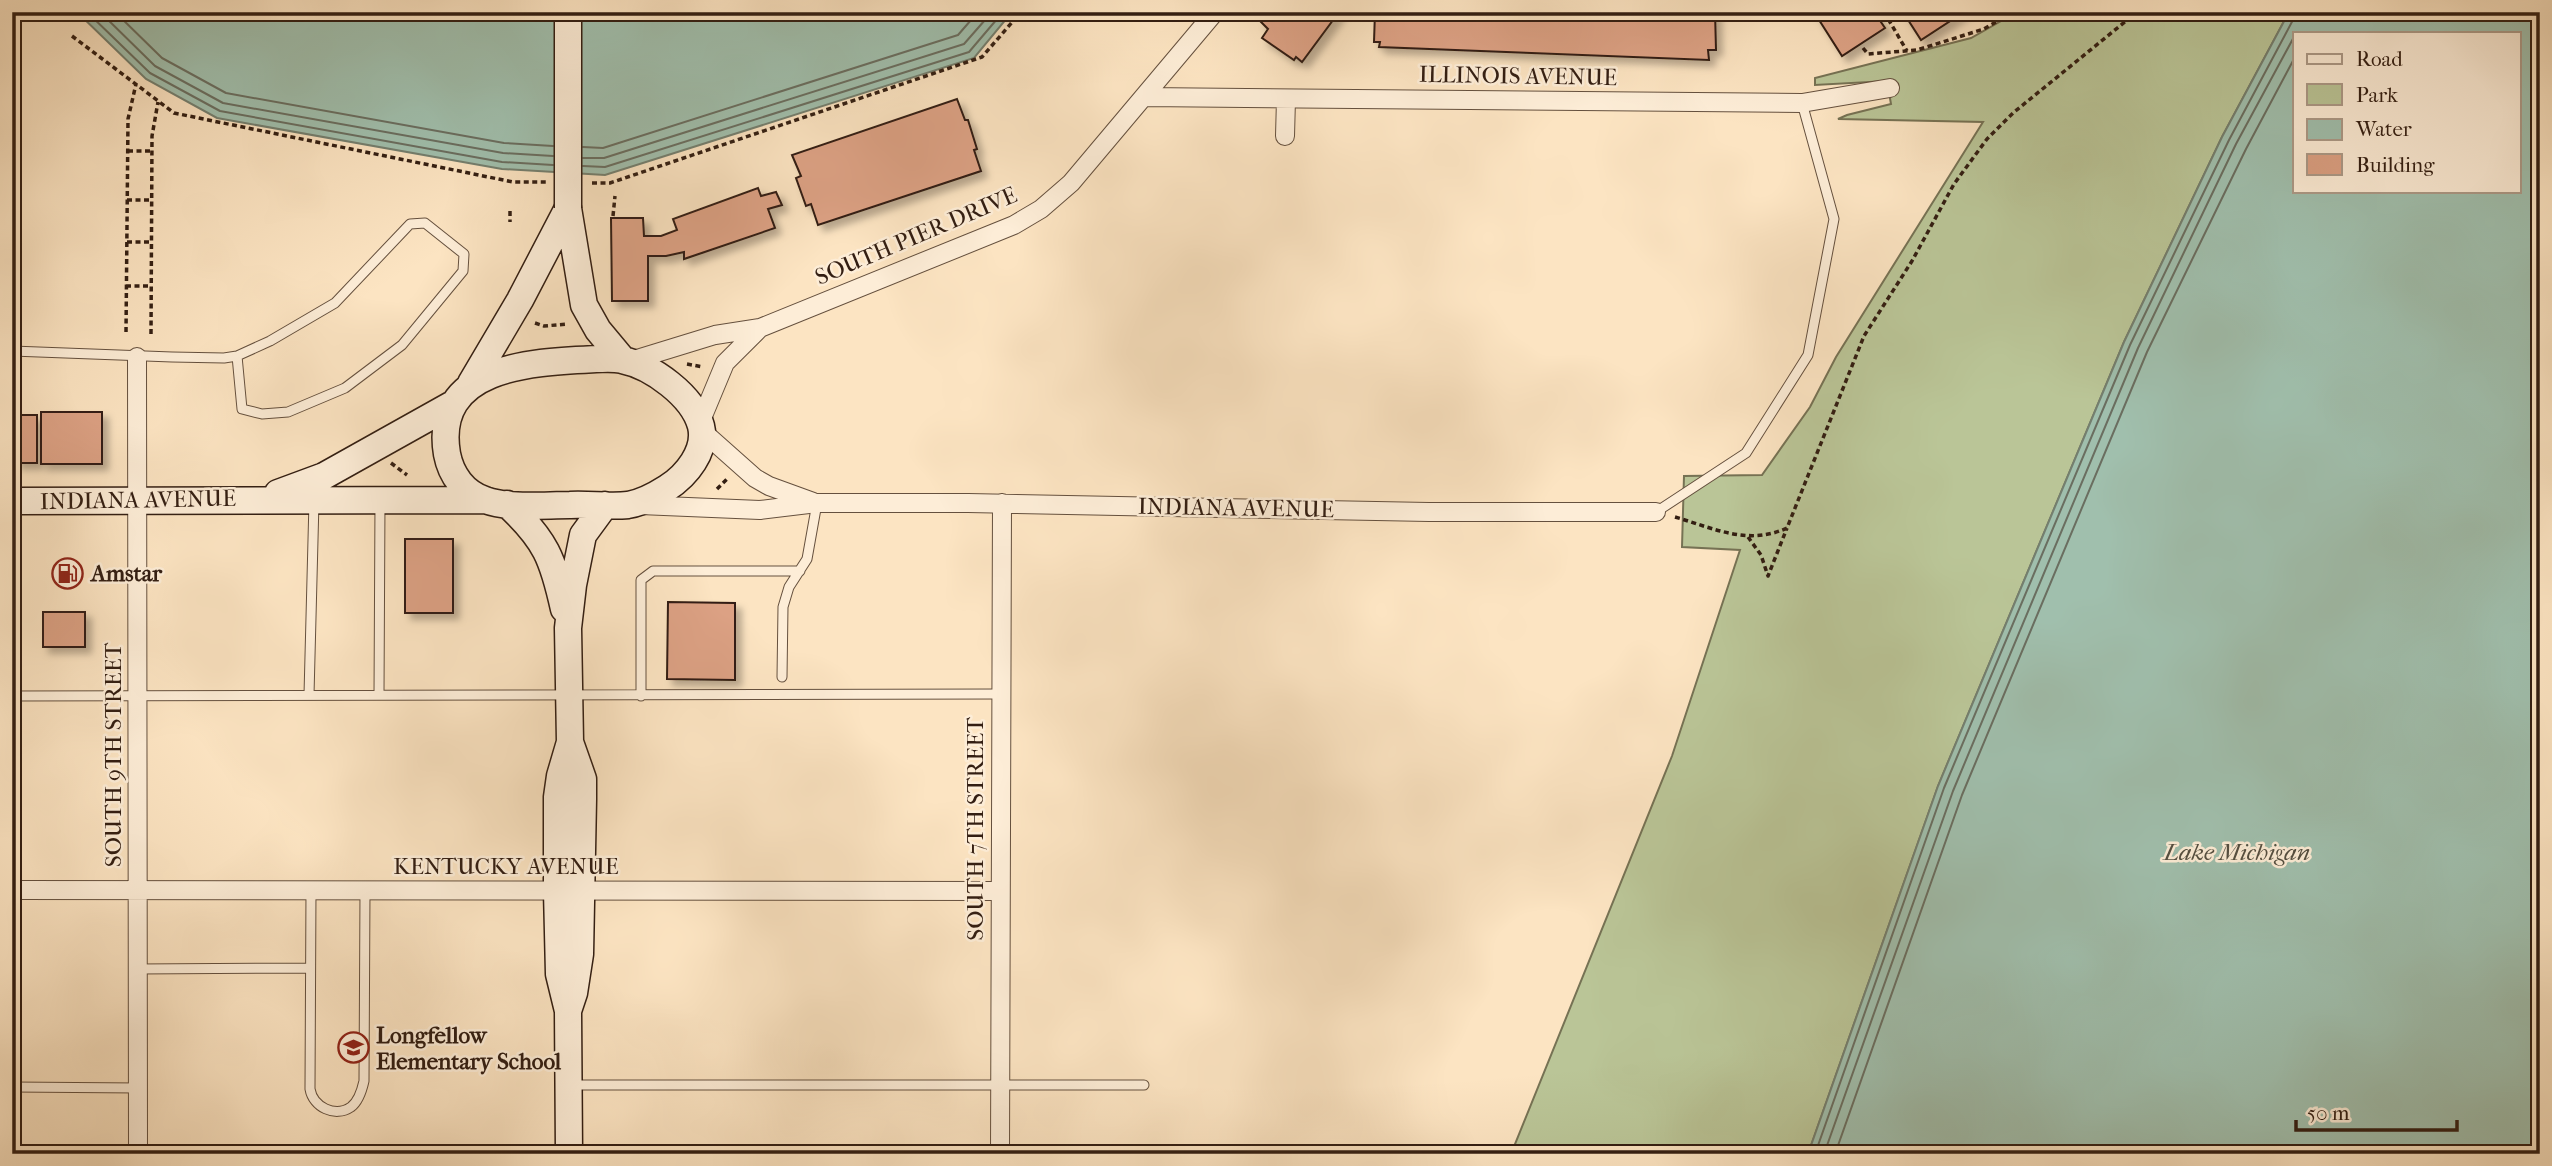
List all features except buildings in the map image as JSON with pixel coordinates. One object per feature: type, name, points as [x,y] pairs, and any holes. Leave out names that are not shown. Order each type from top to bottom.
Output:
[{"type":"main road","points":[[568,12],[568,208],[584,304],[598,330],[625,361]]},
{"type":"main road","points":[[568,208],[520,300],[471,383],[452,404],[446,419],[445,438],[450,469],[460,485],[520,516],[547,549],[557,577],[568,628]]},
{"type":"main road","points":[[471,383],[523,365],[554,361],[625,361],[661,376],[682,396],[701,426],[697,453],[687,471],[663,490],[617,505],[496,502]]},
{"type":"main road","name":"INDIANA AVENUE","points":[[264,499],[324,476],[452,404]]},
{"type":"main road","name":"INDIANA AVENUE","points":[[12,501],[314,499],[496,502]]},
{"type":"main road","points":[[569,1154],[568,1011],[577,978],[569,891],[583,779],[570,742],[568,628],[583,535],[617,505]]},
{"type":"street","name":"SOUTH PIER DRIVE","points":[[625,361],[715,335],[760,328],[1014,225],[1041,209],[1070,183],[1215,12]]},
{"type":"street","name":"ILLINOIS AVENUE","points":[[1144,97],[1802,103],[1891,88]]},
{"type":"street","points":[[1285,136],[1286,99]]},
{"type":"street","name":"SOUTH PIER DRIVE","points":[[701,426],[725,363],[760,328]]},
{"type":"street","name":"SOUTH 9TH STREET","points":[[137,357],[138,1154]]},
{"type":"street","name":"INDIANA AVENUE","points":[[701,426],[755,478],[786,493],[817,503]]},
{"type":"street","name":"INDIANA AVENUE","points":[[617,505],[760,509],[817,503],[1002,503],[1429,512],[1656,512]]},
{"type":"street","name":"SOUTH 7TH STREET","points":[[1000,1154],[1002,503]]},
{"type":"street","name":"KENTUCKY AVENUE","points":[[12,890],[1000,891]]},
{"type":"lane","points":[[1656,512],[1746,453],[1808,355],[1834,219],[1802,103]]},
{"type":"lane","points":[[12,351],[137,357],[237,356],[270,341],[335,303],[410,224],[425,223],[464,254],[463,271],[402,345],[345,388],[288,412],[262,414],[242,409],[237,356]]},
{"type":"lane","points":[[309,695],[314,499]]},
{"type":"lane","points":[[379,695],[380,500]]},
{"type":"lane","points":[[782,677],[783,607],[789,587],[807,559],[817,503]]},
{"type":"lane","points":[[642,696],[642,579],[653,570],[800,571]]},
{"type":"lane","points":[[12,695],[1000,694]]},
{"type":"lane","points":[[311,890],[311,1093],[322,1108],[344,1110],[358,1100],[364,1081],[365,891]]},
{"type":"lane","points":[[138,969],[310,968]]},
{"type":"lane","points":[[569,1085],[1144,1085]]},
{"type":"lane","points":[[12,1087],[138,1088]]},
{"type":"path","points":[[1153,12],[1159,17]]},
{"type":"path","points":[[1884,12],[1907,51]]},
{"type":"path","points":[[1863,48],[1868,54],[1917,50],[1984,29],[2013,12]]},
{"type":"path","points":[[1748,537],[1761,555],[1768,576],[1864,336],[1912,261],[1954,184],[1987,139],[2013,113],[2137,12]]},
{"type":"path","points":[[126,332],[128,119],[136,84]]},
{"type":"path","points":[[150,334],[152,151],[158,101]]},
{"type":"path","points":[[128,151],[152,151]]},
{"type":"path","points":[[613,216],[615,196]]},
{"type":"path","points":[[127,200],[152,200]]},
{"type":"path","points":[[510,211],[510,222]]},
{"type":"path","points":[[127,242],[151,242]]},
{"type":"path","points":[[127,286],[151,286]]},
{"type":"path","points":[[530,321],[544,326],[574,323]]},
{"type":"path","points":[[676,362],[712,369]]},
{"type":"path","points":[[716,491],[733,473]]},
{"type":"path","points":[[1656,512],[1748,537],[1765,536],[1787,528]]},
{"type":"green space","points":[[2017,12],[2289,12],[2222,137],[2124,342],[1938,786],[1808,1154],[1511,1154],[1672,756],[1740,550],[1682,547],[1684,476],[1762,475],[1810,407],[1836,357],[1983,122],[1838,119],[1891,104],[1887,81],[1815,85],[1815,78],[1971,38]]},
{"type":"water","points":[[77,12],[1012,12],[974,58],[605,175],[502,169],[217,118],[146,79]]},
{"type":"water","name":"Lake Michigan","points":[[2289,12],[2540,12],[2540,1154],[1808,1154],[1938,786],[2124,342],[2222,137]]},
{"type":"place","name":"Amstar","points":[[68,573]]},
{"type":"place","name":"Longfellow Elementary School","points":[[353,1048]]}]
